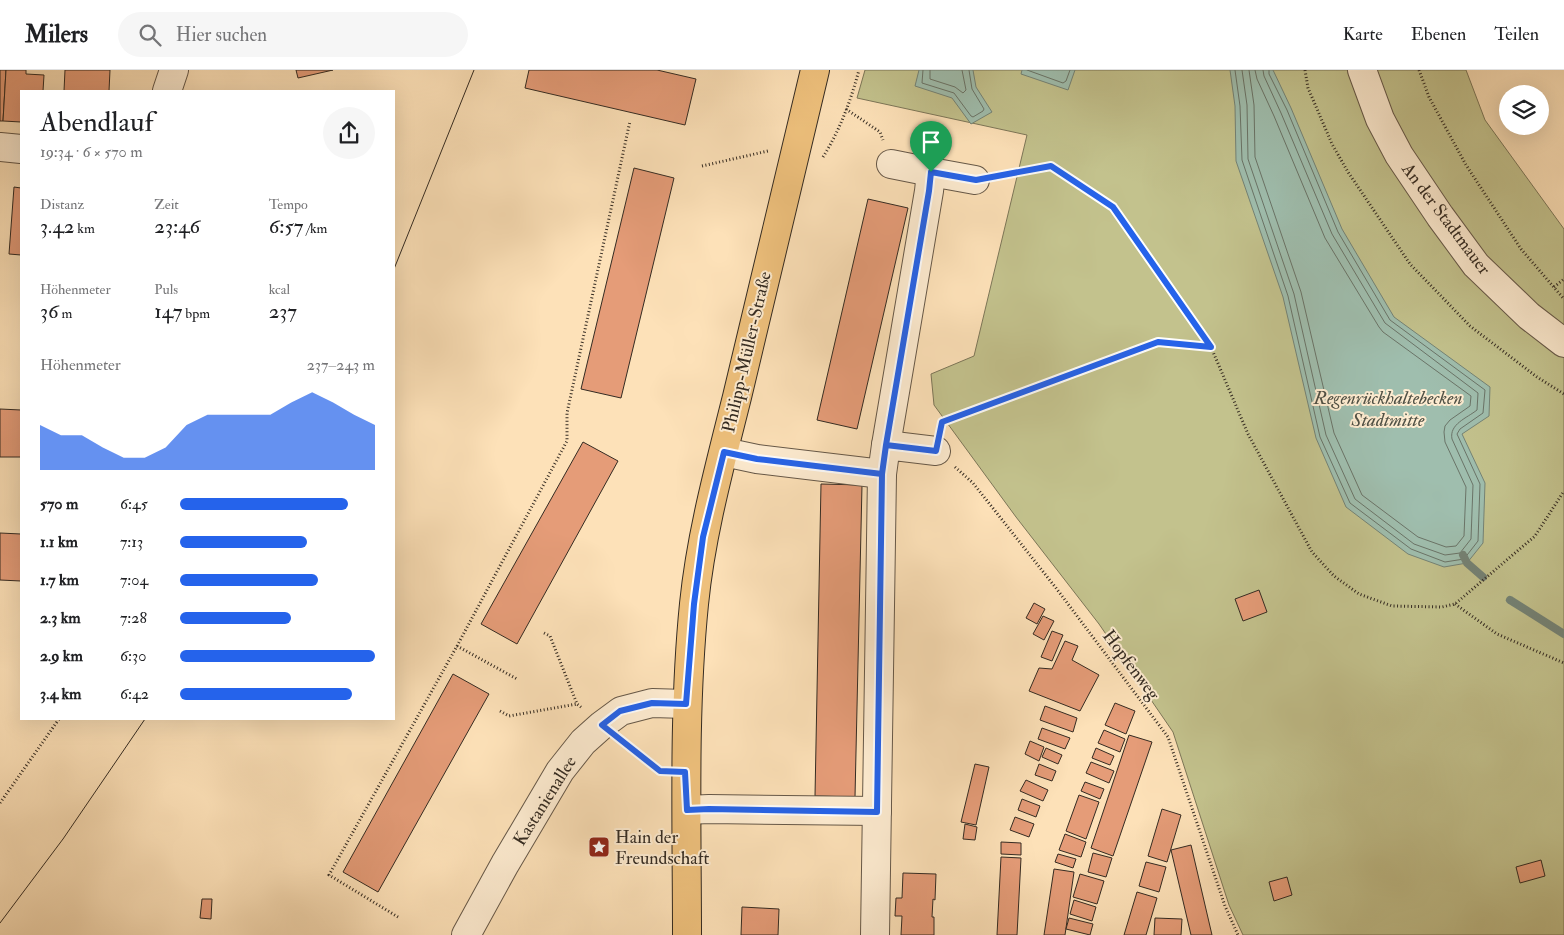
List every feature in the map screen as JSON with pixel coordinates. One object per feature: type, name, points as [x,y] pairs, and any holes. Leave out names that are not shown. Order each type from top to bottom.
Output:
[{"type":"main road","name":"Philipp-Müller-Straße","points":[[687,935],[686,704],[694,604],[703,537],[815,70]]},
{"type":"street","points":[[167,90],[174,70]]},
{"type":"street","name":"An der Stadtmauer","points":[[1362,70],[1380,119],[1399,155],[1476,265],[1528,316],[1564,343]]},
{"type":"street","points":[[0,147],[20,149]]},
{"type":"street","points":[[891,164],[976,180]]},
{"type":"street","points":[[875,935],[882,474],[931,172]]},
{"type":"street","points":[[886,445],[936,451]]},
{"type":"street","points":[[724,452],[757,459],[882,474]]},
{"type":"street","name":"Kastanienallee","points":[[466,935],[560,771],[583,742],[620,711],[652,703],[686,704]]},
{"type":"street","points":[[687,810],[877,812]]},
{"type":"path","points":[[820,162],[835,138],[859,70]]},
{"type":"path","points":[[1305,70],[1308,88],[1332,144],[1348,172],[1410,264],[1470,326],[1537,377],[1564,394]]},
{"type":"path","points":[[1419,70],[1429,97],[1466,165],[1522,249],[1564,299]]},
{"type":"path","points":[[846,109],[880,132],[891,164]]},
{"type":"path","points":[[398,916],[329,875],[457,646],[567,441],[567,412],[630,121]]},
{"type":"path","points":[[702,166],[771,150]]},
{"type":"path","points":[[976,180],[1051,166],[1113,207],[1211,347],[1248,434],[1312,552],[1334,576],[1359,594],[1392,606],[1442,607],[1455,604],[1535,536],[1564,491]]},
{"type":"path","points":[[1554,287],[1564,279]]},
{"type":"path","points":[[936,451],[942,422],[1158,342],[1211,347]]},
{"type":"path","name":"Hopfenweg","points":[[936,451],[973,483],[1056,588],[1168,737],[1225,906],[1238,935]]},
{"type":"path","points":[[1455,604],[1497,634],[1564,663]]},
{"type":"path","points":[[544,633],[550,636],[577,704],[660,771],[685,772]]},
{"type":"path","points":[[457,646],[518,679]]},
{"type":"path","points":[[500,711],[508,716],[577,704]]},
{"type":"path","points":[[0,803],[58,720]]},
{"type":"shaded area","points":[[865,70],[1466,70],[1485,120],[1564,229],[1564,935],[1243,935],[1229,905],[1173,732],[1099,624],[1016,517],[934,405],[931,374],[974,356],[1027,135],[857,98]]},
{"type":"water","points":[[919,70],[973,70],[976,87],[992,112],[971,124],[952,98],[915,86]]},
{"type":"water","points":[[1022,70],[1075,70],[1068,90],[1021,74]]},
{"type":"water","name":"Regenrückhaltebecken Stadtmitte","points":[[1230,70],[1273,70],[1342,229],[1394,317],[1490,387],[1489,416],[1462,434],[1485,483],[1483,543],[1467,563],[1444,567],[1408,554],[1346,507],[1316,438],[1283,297],[1236,161],[1235,106]]},
{"type":"building","points":[[0,70],[6,70],[3,121],[0,121]]},
{"type":"building","points":[[6,70],[26,70],[26,74],[44,75],[43,90],[20,90],[20,122],[3,121]]},
{"type":"building","points":[[65,70],[110,70],[109,90],[64,90]]},
{"type":"building","points":[[296,70],[333,70],[298,78]]},
{"type":"building","points":[[529,70],[657,70],[696,79],[685,125],[525,88]]},
{"type":"building","points":[[634,168],[674,178],[621,398],[581,389]]},
{"type":"building","points":[[14,187],[20,188],[20,255],[9,254]]},
{"type":"building","points":[[868,199],[908,208],[857,429],[817,420]]},
{"type":"building","points":[[0,409],[20,410],[20,457],[0,457]]},
{"type":"building","points":[[583,442],[618,461],[517,644],[481,624]]},
{"type":"building","points":[[821,484],[862,485],[855,797],[815,796]]},
{"type":"building","points":[[0,533],[20,534],[20,581],[0,580]]},
{"type":"building","points":[[1259,590],[1267,612],[1243,621],[1235,599]]},
{"type":"building","points":[[1034,603],[1045,609],[1037,624],[1026,618]]},
{"type":"building","points":[[1043,616],[1054,621],[1044,640],[1033,634]]},
{"type":"building","points":[[1052,631],[1063,635],[1052,661],[1041,657]]},
{"type":"building","points":[[1065,641],[1078,646],[1072,660],[1099,675],[1080,711],[1029,691],[1039,668],[1052,669]]},
{"type":"building","points":[[453,674],[489,694],[378,892],[343,872]]},
{"type":"building","points":[[1115,703],[1135,711],[1126,734],[1105,725]]},
{"type":"building","points":[[1045,706],[1077,718],[1073,732],[1040,720]]},
{"type":"building","points":[[1042,728],[1070,738],[1065,749],[1038,739]]},
{"type":"building","points":[[1104,730],[1125,739],[1120,752],[1098,743]]},
{"type":"building","points":[[1129,735],[1152,742],[1113,856],[1091,848]]},
{"type":"building","points":[[1030,741],[1044,747],[1039,761],[1025,754]]},
{"type":"building","points":[[1046,748],[1062,755],[1058,764],[1042,757]]},
{"type":"building","points":[[1096,748],[1114,756],[1110,765],[1092,758]]},
{"type":"building","points":[[1091,762],[1114,771],[1109,783],[1086,773]]},
{"type":"building","points":[[975,764],[989,767],[976,825],[961,822]]},
{"type":"building","points":[[1039,764],[1056,771],[1052,781],[1035,775]]},
{"type":"building","points":[[1026,780],[1048,790],[1043,801],[1020,791]]},
{"type":"building","points":[[1085,782],[1104,789],[1100,799],[1081,791]]},
{"type":"building","points":[[1079,795],[1099,802],[1086,839],[1066,831]]},
{"type":"building","points":[[1022,799],[1040,806],[1036,817],[1018,810]]},
{"type":"building","points":[[1162,809],[1181,815],[1167,862],[1148,856]]},
{"type":"building","points":[[1015,817],[1034,824],[1029,837],[1010,830]]},
{"type":"building","points":[[965,824],[977,827],[975,840],[963,839]]},
{"type":"building","points":[[1065,834],[1086,842],[1081,857],[1059,850]]},
{"type":"building","points":[[1001,842],[1021,843],[1021,855],[1001,854]]},
{"type":"building","points":[[1191,845],[1212,935],[1191,935],[1171,850]]},
{"type":"building","points":[[1093,853],[1112,858],[1106,877],[1088,872]]},
{"type":"building","points":[[1058,854],[1076,859],[1073,868],[1055,862]]},
{"type":"building","points":[[1001,857],[1021,858],[1017,935],[997,935]]},
{"type":"building","points":[[1541,860],[1545,876],[1520,883],[1516,867]]},
{"type":"building","points":[[1146,862],[1166,867],[1159,892],[1139,886]]},
{"type":"building","points":[[1054,869],[1074,872],[1065,935],[1044,935]]},
{"type":"building","points":[[903,873],[936,874],[932,917],[934,917],[934,935],[901,935],[902,916],[895,916],[896,898],[902,898]]},
{"type":"building","points":[[1080,874],[1104,881],[1097,904],[1073,897]]},
{"type":"building","points":[[1287,877],[1292,895],[1274,901],[1269,882]]},
{"type":"building","points":[[1137,892],[1157,898],[1146,935],[1124,935]]},
{"type":"building","points":[[202,899],[212,899],[211,919],[200,918]]},
{"type":"building","points":[[1074,900],[1096,907],[1092,921],[1070,914]]},
{"type":"building","points":[[742,907],[779,909],[778,935],[741,935]]},
{"type":"building","points":[[1069,918],[1093,924],[1090,935],[1066,929]]},
{"type":"building","points":[[1155,918],[1182,919],[1181,935],[1154,935]]},
{"type":"waterway","points":[[1463,555],[1467,563],[1483,577]]},
{"type":"waterway","points":[[1510,600],[1564,634]]},
{"type":"tram line","points":[[395,267],[474,70]]},
{"type":"tram line","points":[[0,923],[63,839],[144,720]]},
{"type":"place","name":"Hain der Freundschaft","points":[[599,847]]},
{"type":"route","points":[[931,172],[929,191],[886,445],[882,474],[757,459],[724,452],[703,537],[694,604],[686,704],[652,703],[620,711],[602,725],[660,771],[685,772],[687,810],[877,812],[882,474],[886,445],[936,451],[942,422],[1158,342],[1211,347],[1113,207],[1051,166],[976,180],[931,172]]}]
